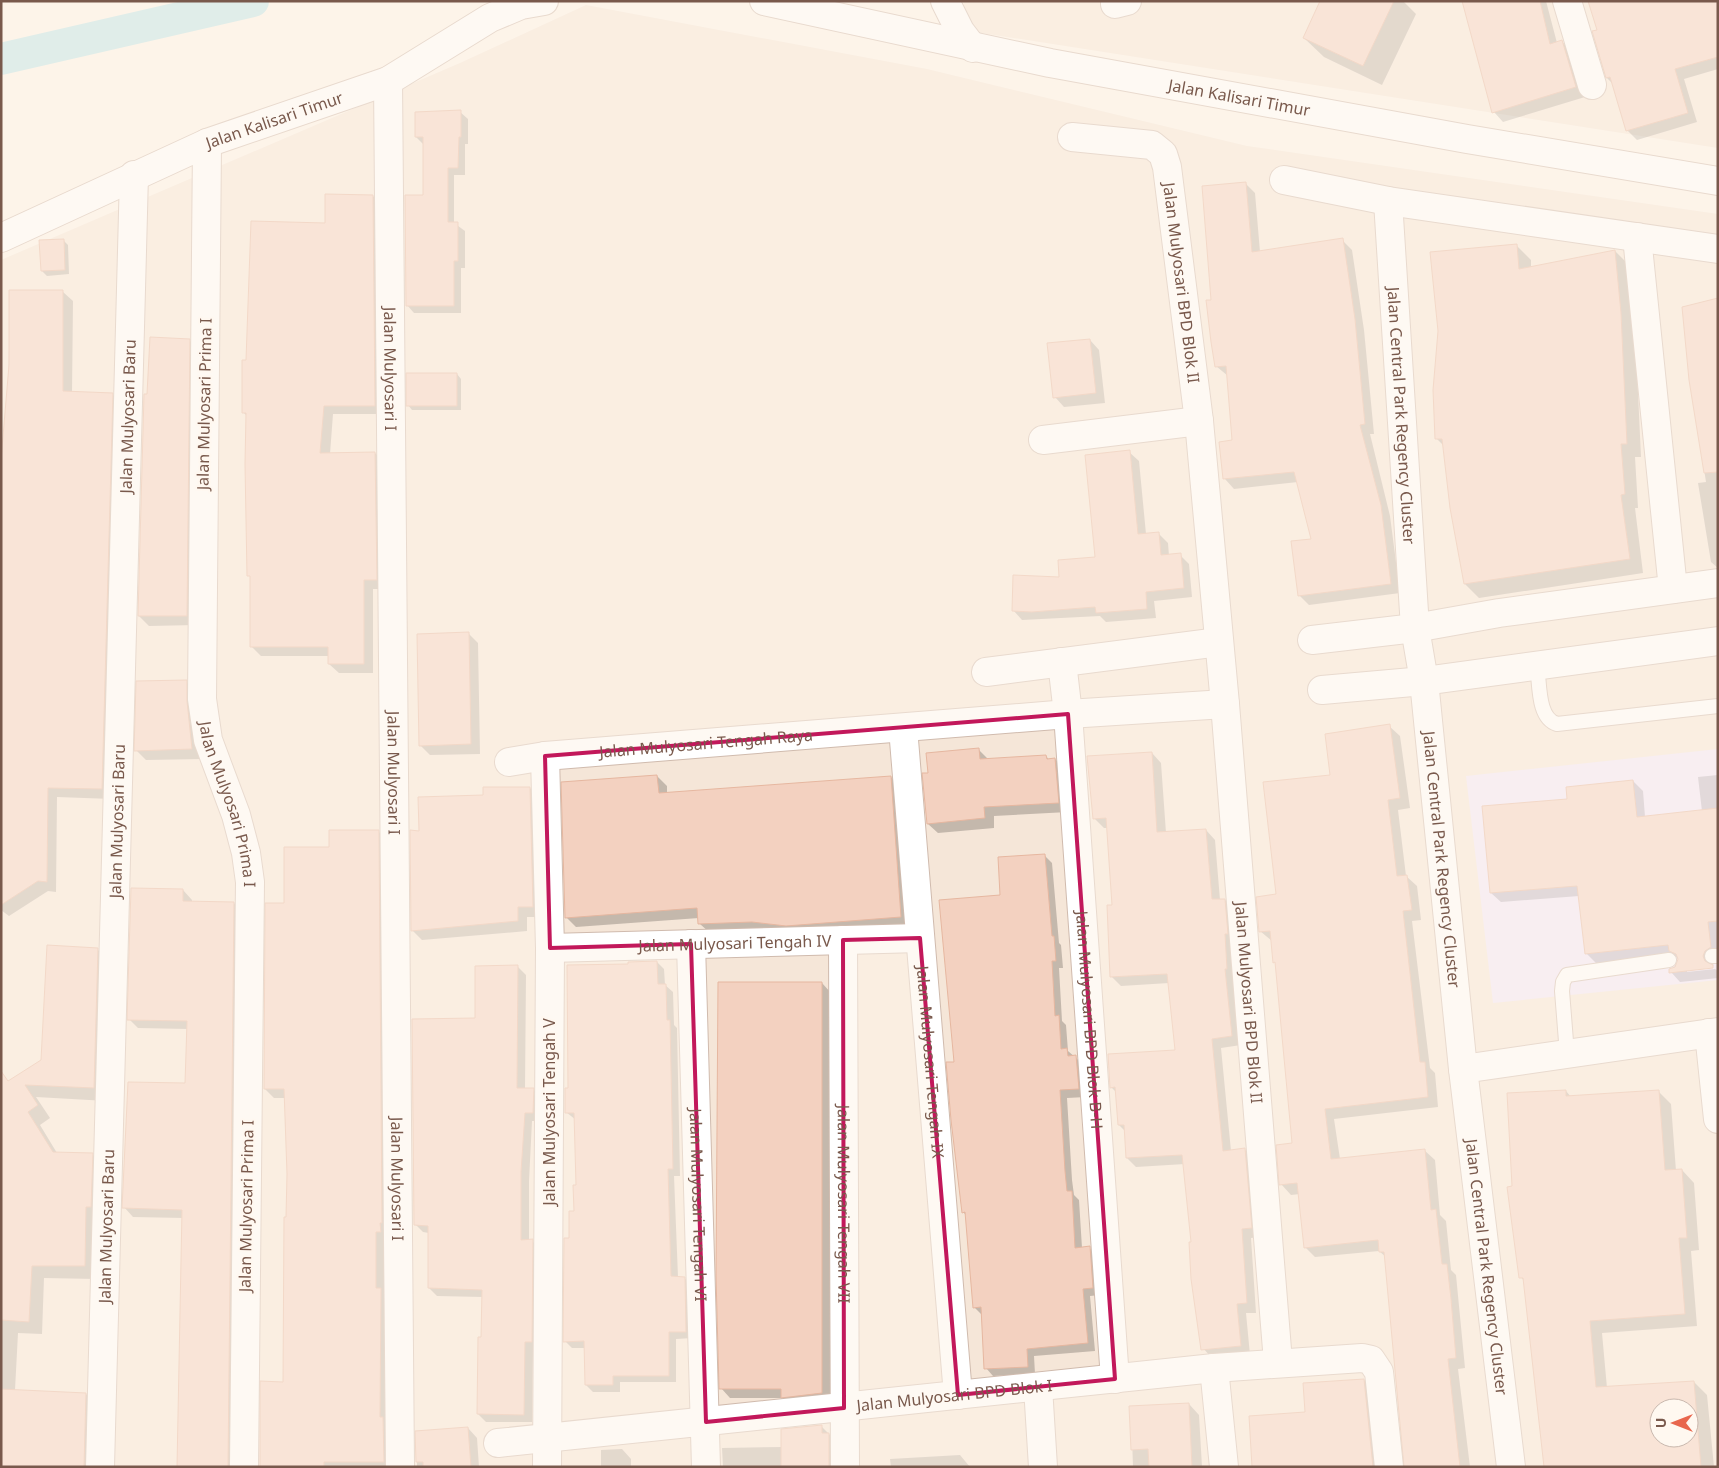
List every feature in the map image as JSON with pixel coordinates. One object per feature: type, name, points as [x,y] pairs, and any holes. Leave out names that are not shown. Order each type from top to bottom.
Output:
[{"type":"street","name":"Jalan Kalisari Timur","points":[[1,238],[134,175],[207,143],[388,80],[490,18],[522,5],[544,1]]},
{"type":"street","name":"Jalan Kalisari Timur","points":[[764,1],[973,48],[1467,139],[1718,180]]},
{"type":"street","points":[[945,1],[960,31],[973,48]]},
{"type":"street","points":[[1567,1],[1592,85]]},
{"type":"street","name":"Jalan Mulyosari I","points":[[388,80],[400,1467]]},
{"type":"street","name":"Jalan Mulyosari BPD Blok II","points":[[1072,137],[1146,144],[1158,149],[1163,154],[1167,167],[1199,421],[1225,704],[1278,1362]]},
{"type":"street","name":"Jalan Mulyosari Prima I","points":[[207,143],[202,699],[208,740],[236,815],[246,853],[250,882],[244,1467]]},
{"type":"street","name":"Jalan Mulyosari Baru","points":[[100,1467],[134,175]]},
{"type":"street","points":[[1284,180],[1388,201],[1718,248]]},
{"type":"street","name":"Jalan Central Park Regency Cluster","points":[[1388,201],[1415,628],[1424,681],[1463,1069],[1511,1467]]},
{"type":"street","points":[[1637,237],[1673,589]]},
{"type":"street","points":[[1043,440],[1199,421]]},
{"type":"street","points":[[1312,640],[1415,628],[1499,613],[1718,583]]},
{"type":"street","points":[[1322,690],[1424,681],[1718,641]]},
{"type":"street","points":[[986,672],[1219,642]]},
{"type":"street","name":"Jalan Mulyosari BPD Blok B-H","points":[[1062,662],[1068,714],[1114,1379]]},
{"type":"street","name":"Jalan Mulyosari Tengah Raya","points":[[509,762],[545,756],[1068,714],[1225,704]]},
{"type":"street","name":"Jalan Mulyosari Tengah IX","points":[[904,728],[958,1395]]},
{"type":"street","name":"Jalan Mulyosari Tengah V","points":[[545,756],[550,948],[547,1467]]},
{"type":"street","name":"Jalan Mulyosari Tengah IV","points":[[550,948],[920,938]]},
{"type":"street","name":"Jalan Mulyosari Tengah VII","points":[[843,940],[845,1467]]},
{"type":"street","name":"Jalan Mulyosari Tengah VI","points":[[691,944],[706,1467]]},
{"type":"street","points":[[1463,1069],[1713,1033],[1718,1119]]},
{"type":"street","name":"Jalan Mulyosari BPD Blok I","points":[[498,1443],[1214,1368],[1278,1362],[1362,1358],[1371,1360],[1380,1372],[1388,1467]]},
{"type":"street","points":[[1214,1368],[1224,1467]]},
{"type":"street","points":[[1038,1387],[1042,1467]]},
{"type":"lane","points":[[1537,666],[1542,702],[1546,714],[1552,723],[1558,724],[1718,706]]},
{"type":"lane","points":[[1567,1054],[1562,984],[1567,975],[1669,960]]},
{"type":"highlighted area","points":[[1068,714],[1115,1379],[958,1395],[920,938],[843,940],[844,1408],[706,1422],[691,944],[550,948],[545,756]]},
{"type":"shaded area","points":[[963,1],[1718,1],[1718,148],[969,31]]},
{"type":"shaded area","points":[[586,5],[927,69],[1247,146],[1718,214],[1718,1467],[1,1467],[1,260],[460,63]]},
{"type":"shaded area","points":[[1718,749],[1718,980],[1493,1003],[1466,776]]},
{"type":"building","points":[[1320,1],[1394,1],[1363,66],[1303,38]]},
{"type":"building","points":[[1462,1],[1540,1],[1550,44],[1562,40],[1576,87],[1492,113]]},
{"type":"building","points":[[1588,1],[1718,1],[1718,57],[1675,69],[1688,113],[1626,131],[1610,77],[1606,78],[1592,31],[1597,30]]},
{"type":"building","points":[[461,110],[458,168],[448,168],[448,222],[458,222],[458,261],[454,261],[454,306],[406,306],[405,195],[423,195],[423,137],[415,137],[415,112]]},
{"type":"building","points":[[1246,182],[1252,252],[1343,238],[1355,319],[1365,424],[1360,425],[1381,505],[1391,584],[1298,596],[1291,541],[1311,539],[1294,472],[1223,479],[1219,442],[1232,440],[1226,366],[1215,367],[1206,300],[1211,300],[1202,186]]},
{"type":"building","points":[[325,194],[373,195],[375,406],[324,406],[320,453],[375,452],[377,580],[364,580],[364,664],[328,664],[328,647],[250,647],[250,576],[247,576],[245,464],[246,413],[242,413],[242,360],[246,360],[251,221],[325,223]]},
{"type":"building","points":[[64,239],[65,270],[41,271],[39,240]]},
{"type":"building","points":[[1517,244],[1519,269],[1615,250],[1621,313],[1627,444],[1621,444],[1625,494],[1621,495],[1630,559],[1464,584],[1450,508],[1442,439],[1435,439],[1433,390],[1438,331],[1430,252]]},
{"type":"building","points":[[9,290],[63,290],[63,391],[113,393],[102,789],[48,788],[47,882],[38,881],[1,905],[1,460],[9,365]]},
{"type":"building","points":[[1718,298],[1718,472],[1704,473],[1689,380],[1682,307]]},
{"type":"building","points":[[150,337],[190,339],[187,616],[138,616],[144,394],[147,394]]},
{"type":"building","points":[[1090,339],[1096,393],[1053,398],[1047,343]]},
{"type":"building","points":[[406,373],[457,373],[457,406],[406,406]]},
{"type":"building","points":[[1130,450],[1138,534],[1159,532],[1161,555],[1181,553],[1184,588],[1146,592],[1147,609],[1096,613],[1095,607],[1032,612],[1012,611],[1013,575],[1059,577],[1058,560],[1095,557],[1085,455]]},
{"type":"building","points":[[469,632],[471,744],[419,746],[417,634]]},
{"type":"building","points":[[187,680],[187,701],[192,749],[134,751],[136,681]]},
{"type":"building","points":[[1390,724],[1400,798],[1388,800],[1397,876],[1407,875],[1412,910],[1403,911],[1420,1062],[1425,1062],[1428,1097],[1325,1109],[1331,1159],[1425,1149],[1431,1210],[1436,1209],[1442,1264],[1447,1264],[1451,1299],[1456,1358],[1448,1359],[1460,1467],[1404,1467],[1384,1252],[1379,1252],[1378,1240],[1304,1248],[1297,1183],[1279,1185],[1276,1145],[1292,1143],[1275,962],[1273,963],[1270,931],[1259,932],[1256,897],[1276,894],[1263,782],[1330,775],[1325,734]]},
{"type":"building","points":[[979,748],[980,759],[1046,755],[1047,759],[1055,758],[1059,803],[984,807],[985,818],[927,824],[922,773],[928,773],[926,753]]},
{"type":"building","points":[[1152,752],[1157,832],[1206,829],[1212,899],[1225,899],[1228,934],[1225,934],[1227,969],[1225,969],[1232,1036],[1212,1039],[1223,1151],[1245,1148],[1252,1228],[1242,1229],[1247,1303],[1237,1304],[1241,1346],[1201,1350],[1191,1279],[1189,1242],[1191,1242],[1182,1155],[1126,1158],[1124,1125],[1118,1125],[1115,1087],[1110,1088],[1108,1054],[1175,1050],[1167,974],[1110,977],[1107,905],[1112,905],[1106,818],[1093,819],[1087,756]]},
{"type":"building","points":[[657,775],[659,793],[891,776],[901,917],[786,926],[752,922],[698,924],[697,908],[565,918],[561,782]]},
{"type":"building","points":[[1633,780],[1637,817],[1718,808],[1718,921],[1708,922],[1711,947],[1705,951],[1703,956],[1705,961],[1713,965],[1713,968],[1669,973],[1669,969],[1675,967],[1678,959],[1676,954],[1669,951],[1668,945],[1585,954],[1577,886],[1490,893],[1482,806],[1567,799],[1566,787]]},
{"type":"building","points":[[483,787],[530,787],[533,907],[518,907],[518,921],[411,931],[410,830],[419,831],[418,797],[483,795]]},
{"type":"building","points":[[329,830],[379,830],[382,1223],[380,1223],[381,1232],[376,1232],[376,1288],[381,1288],[380,1417],[383,1417],[384,1462],[324,1462],[324,1467],[260,1467],[260,1381],[283,1382],[284,1217],[286,1217],[287,1174],[284,1089],[264,1089],[265,903],[284,903],[284,847],[329,847]]},
{"type":"building","points":[[1045,854],[1056,961],[1052,961],[1055,1016],[1059,1015],[1061,1049],[1067,1048],[1068,1056],[1076,1055],[1079,1089],[1060,1090],[1065,1171],[1067,1191],[1072,1191],[1075,1248],[1090,1246],[1093,1288],[1083,1289],[1088,1343],[1027,1349],[1028,1367],[984,1369],[981,1307],[973,1308],[965,1212],[962,1213],[951,1120],[946,1062],[954,1062],[939,900],[1000,895],[998,857]]},
{"type":"building","points":[[131,888],[183,889],[183,901],[234,902],[228,1467],[177,1467],[182,1210],[122,1208],[128,1082],[185,1083],[187,1021],[127,1020]]},
{"type":"building","points":[[47,945],[98,948],[94,1088],[25,1085],[38,1105],[28,1112],[53,1152],[93,1153],[91,1207],[86,1207],[85,1266],[32,1266],[29,1322],[1,1320],[1,1071],[8,1081],[41,1060]]},
{"type":"building","points":[[657,961],[658,984],[666,984],[667,1020],[670,1020],[673,1169],[668,1169],[671,1276],[685,1277],[686,1332],[669,1332],[669,1376],[613,1376],[613,1385],[585,1385],[584,1341],[563,1342],[564,1238],[569,1238],[569,1211],[574,1211],[573,1185],[576,1185],[574,1113],[565,1113],[565,1088],[568,1088],[567,965],[628,964],[628,962]]},
{"type":"building","points":[[518,965],[517,1088],[534,1088],[533,1113],[525,1113],[521,1172],[521,1240],[533,1239],[532,1342],[525,1342],[524,1415],[477,1414],[478,1337],[481,1337],[482,1290],[428,1288],[428,1226],[414,1225],[412,1019],[475,1018],[475,966]]},
{"type":"building","points":[[718,982],[822,982],[822,1393],[781,1398],[781,1389],[719,1389],[716,1276]]},
{"type":"building","points":[[1566,1090],[1566,1096],[1659,1090],[1665,1170],[1682,1169],[1687,1238],[1679,1238],[1685,1314],[1590,1321],[1596,1387],[1694,1381],[1695,1398],[1649,1398],[1649,1448],[1699,1448],[1699,1442],[1701,1467],[1544,1467],[1523,1278],[1519,1278],[1507,1187],[1512,1186],[1507,1093]]},
{"type":"building","points":[[1364,1379],[1373,1467],[1252,1467],[1249,1416],[1305,1412],[1303,1383]]},
{"type":"building","points":[[1,1389],[86,1393],[84,1467],[1,1467]]},
{"type":"building","points":[[1189,1403],[1192,1467],[1149,1467],[1148,1449],[1131,1450],[1129,1406]]},
{"type":"building","points":[[822,1425],[822,1433],[829,1433],[829,1467],[781,1467],[781,1429]]},
{"type":"building","points":[[468,1427],[471,1467],[423,1467],[423,1462],[416,1462],[415,1431]]},
{"type":"waterway","points":[[1,59],[253,1]]}]
